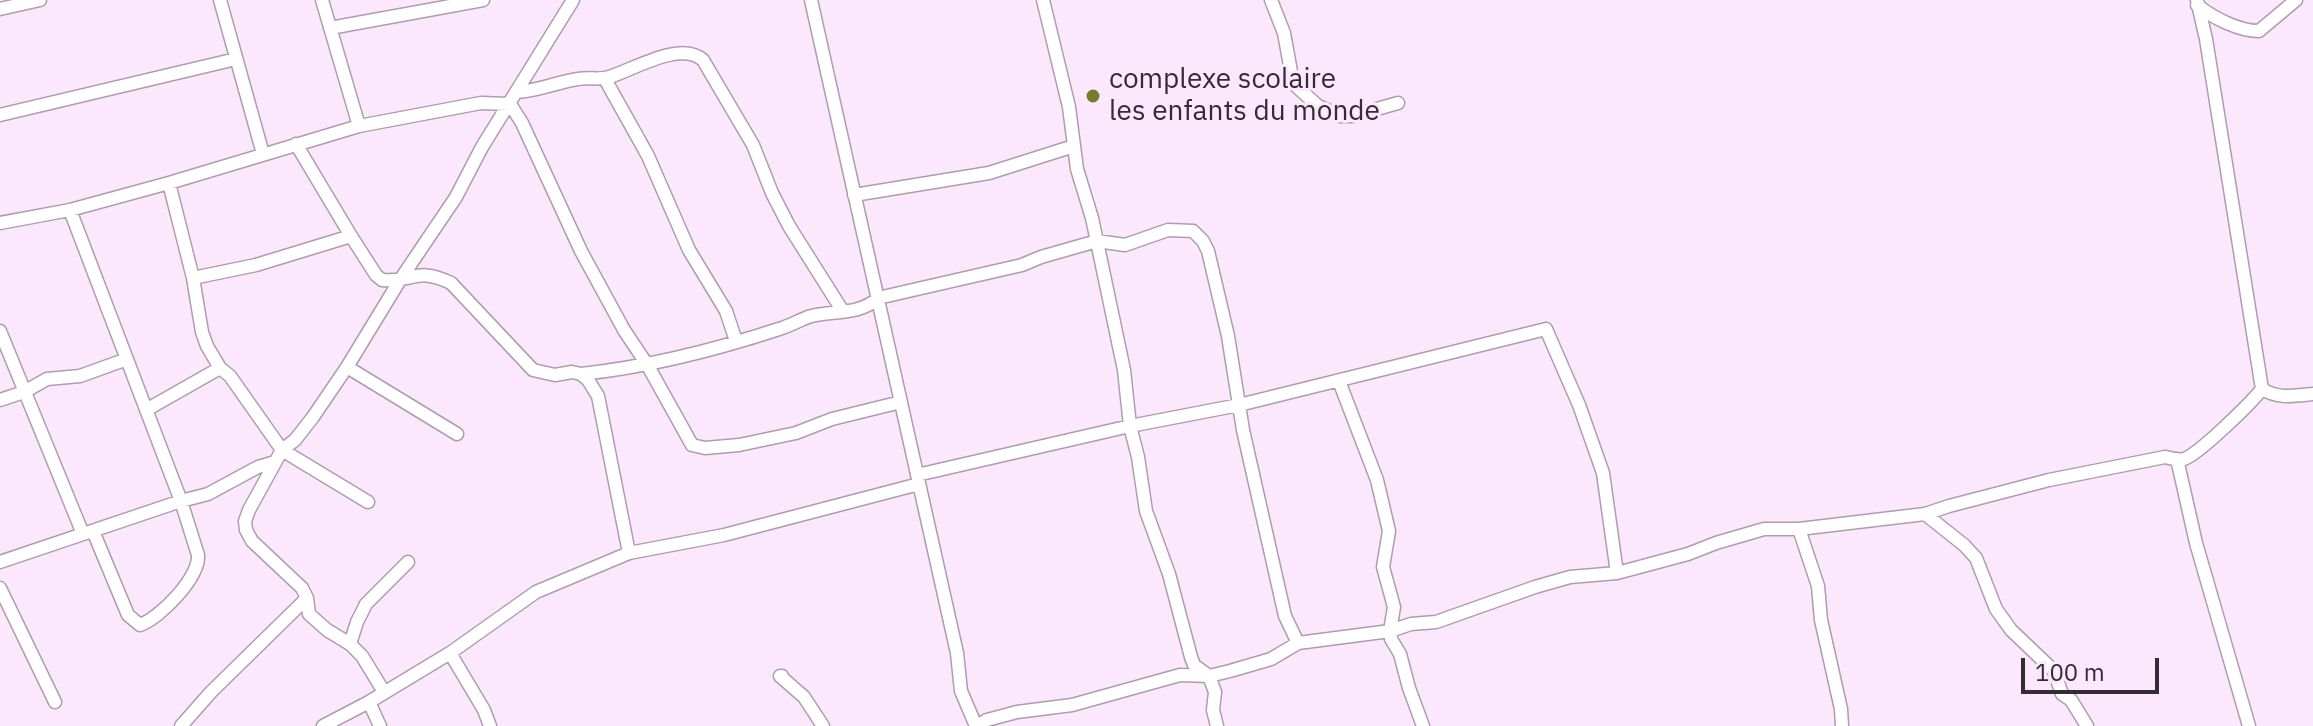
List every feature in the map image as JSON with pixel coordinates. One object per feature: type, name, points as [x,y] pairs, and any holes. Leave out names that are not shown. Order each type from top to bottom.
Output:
[{"type":"street","points":[[0,9],[40,0]]},
{"type":"street","points":[[220,0],[263,154]]},
{"type":"street","points":[[322,0],[359,126]]},
{"type":"street","points":[[330,28],[483,0]]},
{"type":"street","points":[[384,692],[362,656],[309,614],[302,588],[252,541],[245,521],[279,456],[313,417],[456,197],[482,147],[573,0]]},
{"type":"street","points":[[825,0],[811,2],[957,653],[961,691],[976,726],[1017,712],[1072,705],[1180,675],[1209,676],[1271,659],[1298,643],[1436,622],[1570,577],[1617,573],[1764,529],[1799,529],[1925,514],[2049,480],[2165,457],[2183,459],[2192,455],[2262,389],[2206,39],[2197,2]]},
{"type":"street","points":[[1043,0],[1066,95],[1077,169],[1097,241],[1124,370],[1130,426],[1146,511],[1169,574],[1194,665],[1209,676],[1215,692],[1213,710],[1217,726]]},
{"type":"street","points":[[1271,0],[1284,33],[1292,77],[1296,86],[1318,106],[1341,116],[1352,116],[1398,103]]},
{"type":"street","points":[[2197,2],[2207,13],[2248,31],[2259,31],[2296,0]]},
{"type":"street","points":[[517,92],[533,91],[576,79],[605,79],[647,61],[693,53],[703,60],[753,145],[789,226],[842,310]]},
{"type":"street","points":[[0,115],[236,59]]},
{"type":"street","points":[[605,79],[648,156],[689,250],[726,311],[736,341]]},
{"type":"street","points":[[1,221],[70,210],[359,126],[481,103],[510,104]]},
{"type":"street","points":[[510,104],[522,123],[581,251],[689,441],[697,447],[739,445],[796,433],[832,419],[901,402]]},
{"type":"street","points":[[296,144],[376,275],[382,280],[400,280],[425,273],[451,283],[533,370],[555,375],[648,366],[809,317],[857,310],[878,298],[1022,265],[1097,241],[1125,245],[1176,229],[1193,231],[1208,251],[1228,336],[1253,479],[1285,616],[1298,643]]},
{"type":"street","points":[[854,195],[989,173],[1074,146]]},
{"type":"street","points":[[169,183],[193,278],[202,332],[220,368],[230,376],[279,456],[368,502]]},
{"type":"street","points":[[0,331],[24,392],[128,615],[140,625],[149,622],[167,607],[191,577],[199,565],[198,555],[181,501],[70,210]]},
{"type":"street","points":[[193,278],[256,265],[351,236]]},
{"type":"street","points":[[323,726],[450,653],[536,592],[629,553],[724,535],[918,480],[1130,426],[1239,405],[1546,329],[1579,405],[1603,473],[1617,573]]},
{"type":"street","points":[[0,400],[24,392],[47,379],[80,376],[127,359]]},
{"type":"street","points":[[347,367],[457,434]]},
{"type":"street","points":[[146,410],[220,368]]},
{"type":"street","points":[[581,374],[598,396],[629,553]]},
{"type":"street","points":[[1339,381],[1377,480],[1389,531],[1383,567],[1394,607],[1391,639],[1400,654],[1423,726]]},
{"type":"street","points":[[2262,389],[2272,395],[2289,397],[2313,394]]},
{"type":"street","points":[[0,562],[208,494],[279,456]]},
{"type":"street","points":[[2177,459],[2196,543],[2249,726]]},
{"type":"street","points":[[1925,514],[1976,558],[1996,609],[2011,630],[2054,671],[2062,694],[2071,700],[2087,726]]},
{"type":"street","points":[[1799,529],[1818,586],[1821,620],[1842,726]]},
{"type":"street","points":[[350,644],[366,604],[408,562]]},
{"type":"street","points":[[0,588],[55,702]]},
{"type":"street","points":[[181,726],[211,692],[307,598]]},
{"type":"street","points":[[450,653],[484,710],[490,726]]},
{"type":"street","points":[[782,676],[804,697],[823,726]]},
{"type":"street","points":[[369,702],[380,726]]},
{"type":"place","name":"complexe scolaire les enfants du monde","points":[[1093,96]]}]
